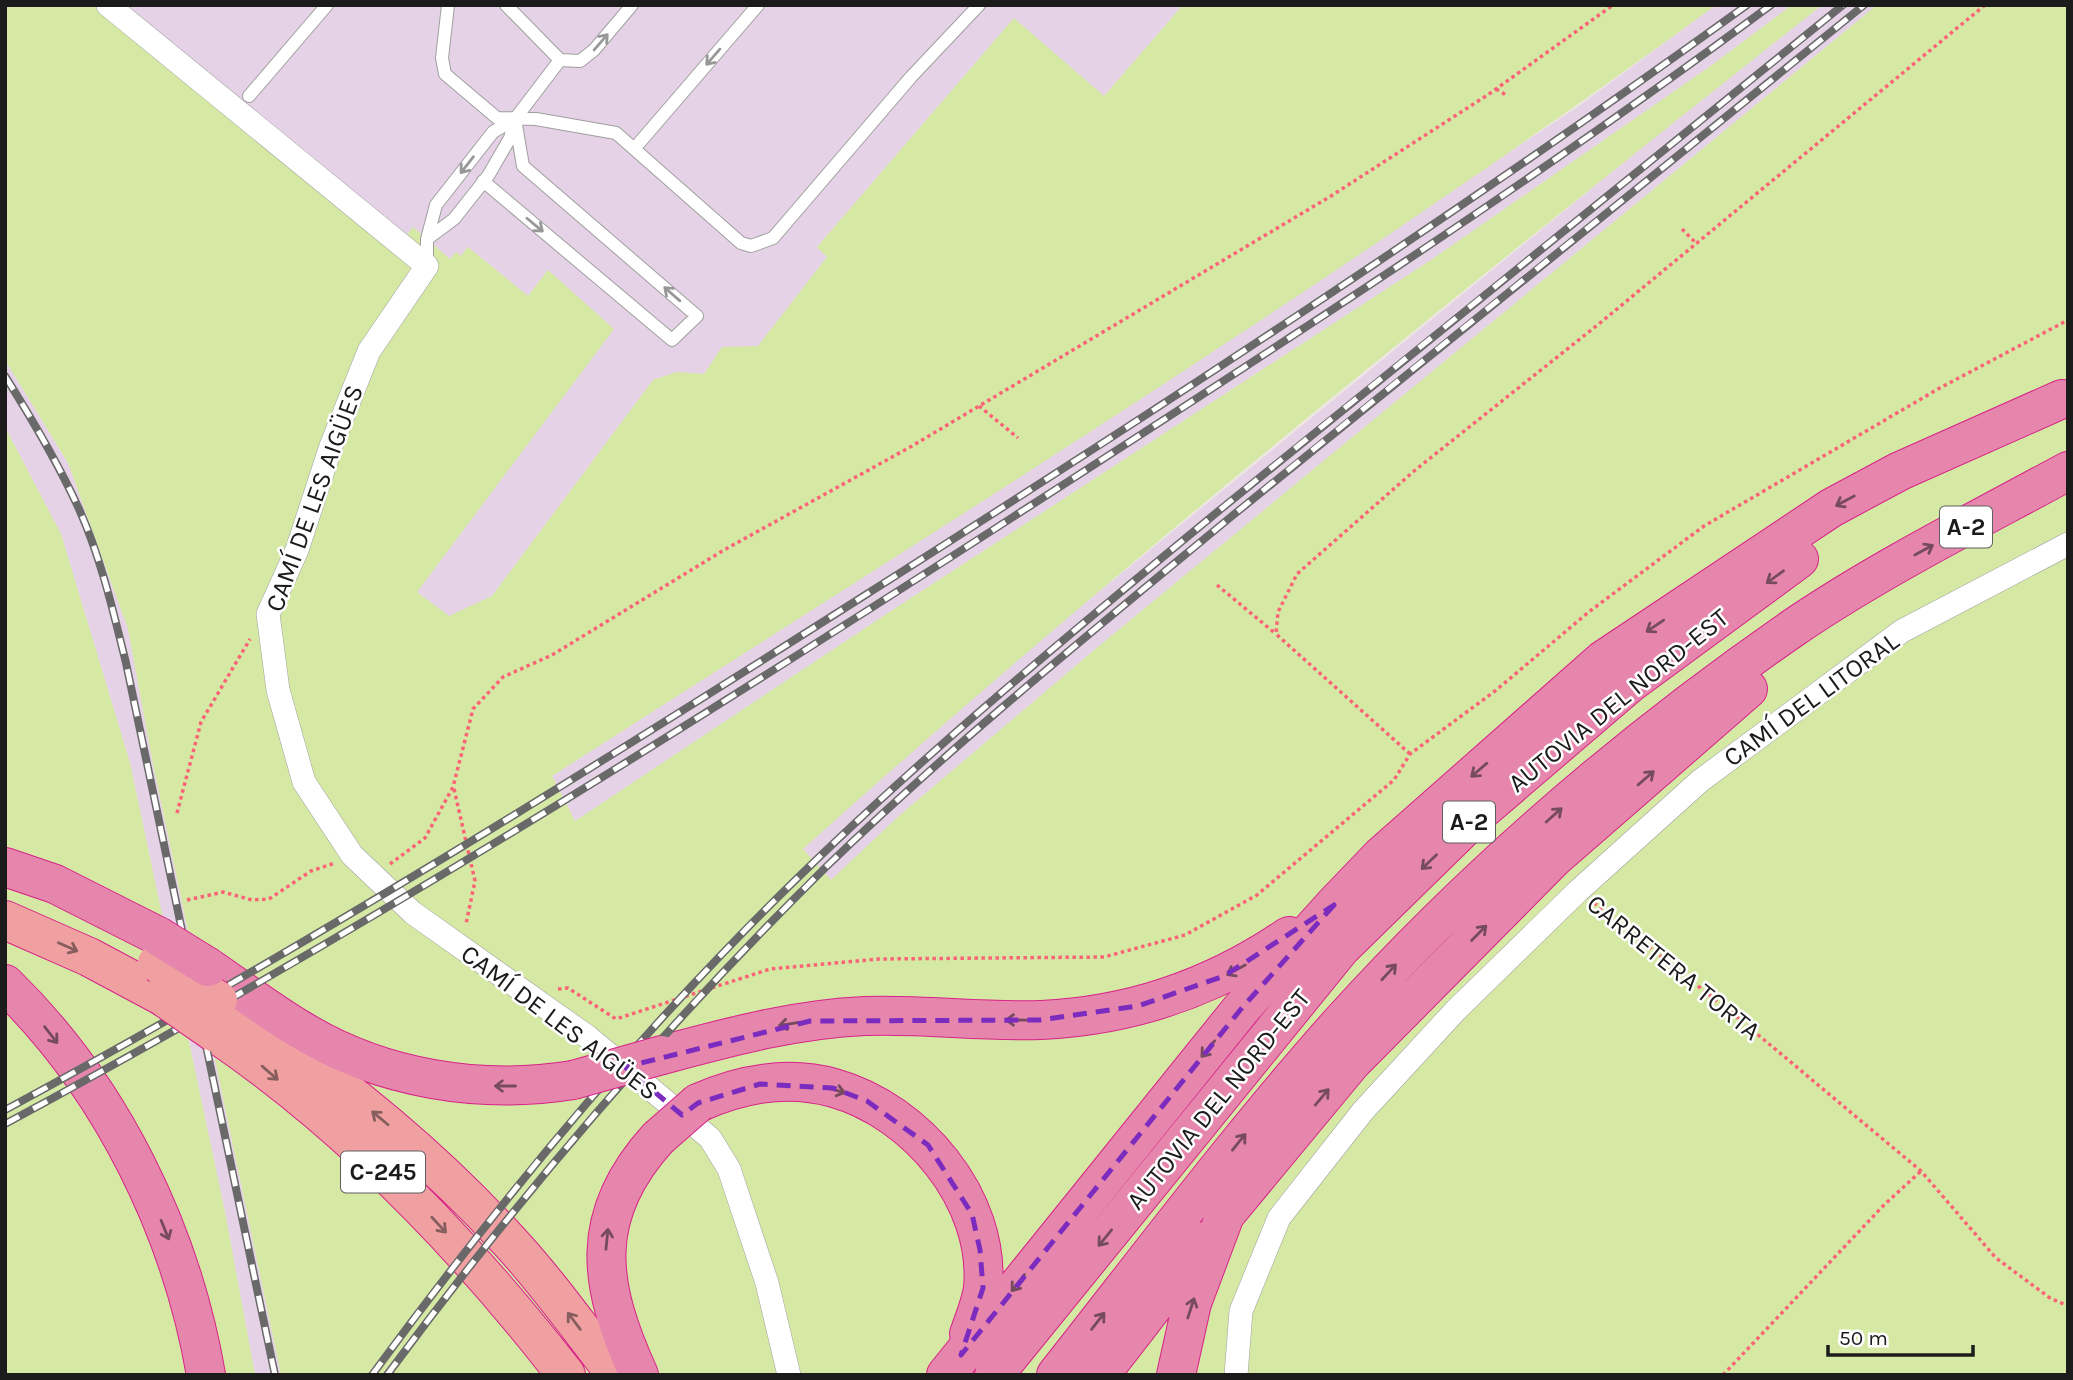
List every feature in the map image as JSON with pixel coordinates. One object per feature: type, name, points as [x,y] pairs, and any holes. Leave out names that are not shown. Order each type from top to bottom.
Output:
[{"type":"highway","points":[[954,1365],[1241,1009],[1334,905],[1381,856],[1603,660],[1831,508],[1900,471],[2065,398]]},
{"type":"highway","name":"AUTOVIA DEL NORD-EST","points":[[994,1375],[1341,948],[1482,810],[1629,684],[1806,554],[2065,398]]},
{"type":"highway","name":"AUTOVIA DEL NORD-EST","points":[[1056,1375],[1242,1138],[1342,1021],[1412,947],[1572,799],[1650,734],[1796,627],[1864,583],[2068,471]]},
{"type":"highway","points":[[1100,1375],[1225,1215],[1351,1063],[1554,858],[1756,682],[1864,583]]},
{"type":"highway","points":[[5,867],[55,884],[159,965],[213,1000],[301,1030],[351,1055],[387,1068],[433,1079],[488,1086],[573,1080],[760,1029],[810,1021],[886,1016],[1039,1020],[1125,1009],[1186,993],[1224,976],[1334,905]]},
{"type":"highway","name":"C-245","points":[[5,893],[100,932],[159,965],[281,1041],[344,1088],[432,1162],[510,1241],[616,1375]]},
{"type":"highway","name":"C-245","points":[[5,920],[89,957],[159,965]]},
{"type":"highway","points":[[5,984],[39,1020],[94,1092],[134,1160],[178,1265],[206,1375]]},
{"type":"highway","name":"C-245","points":[[213,1000],[260,1064],[438,1223],[566,1375]]},
{"type":"highway","points":[[639,1375],[612,1304],[605,1262],[607,1230],[618,1196],[633,1165],[658,1138],[698,1103],[723,1092],[760,1084],[797,1082],[834,1088],[867,1101],[900,1122],[928,1146],[951,1175],[972,1214],[980,1250],[983,1289],[954,1365]]},
{"type":"highway","points":[[1176,1375],[1192,1304],[1225,1215]]},
{"type":"street","points":[[108,5],[426,267]]},
{"type":"street","name":"CAMÍ DE LES AIGÜES","points":[[426,267],[369,351],[331,446],[297,550],[268,614],[278,690],[304,782],[352,855],[413,913],[589,1037],[710,1138],[729,1168],[767,1283],[789,1375]]},
{"type":"street","name":"CAMÍ DEL LITORAL","points":[[1578,891],[1700,781],[1902,631],[2068,544]]},
{"type":"street","name":"CARRETERA TORTA","points":[[1236,1375],[1241,1311],[1279,1218],[1363,1111],[1456,1010],[1578,891]]},
{"type":"lane","points":[[249,96],[327,5]]},
{"type":"lane","points":[[448,5],[442,58],[445,74],[497,118],[536,119],[616,133],[741,243],[751,246],[763,244],[773,238],[911,77],[979,5]]},
{"type":"lane","points":[[506,5],[560,60],[580,61],[594,50],[632,5]]},
{"type":"lane","points":[[634,149],[758,5]]},
{"type":"lane","points":[[426,267],[427,239],[436,205],[493,132],[515,119],[560,60]]},
{"type":"lane","points":[[427,239],[454,219],[483,181],[510,138],[515,119]]},
{"type":"lane","points":[[483,181],[672,340],[697,316],[523,166],[515,119]]},
{"type":"path","points":[[374,876],[425,838],[453,787],[473,709],[503,677],[552,655],[724,550],[979,407],[1331,196],[1495,89],[1612,5]]},
{"type":"path","points":[[1276,634],[1278,612],[1297,574],[1415,471],[1697,244],[1985,5]]},
{"type":"path","points":[[1495,89],[1506,95]]},
{"type":"path","points":[[1682,229],[1697,244]]},
{"type":"path","points":[[539,1002],[555,989],[568,988],[616,1019],[771,969],[879,959],[1104,957],[1185,935],[1257,895],[1394,780],[1410,754],[1495,691],[1590,611],[1704,526],[1950,383],[2068,320]]},
{"type":"path","points":[[979,407],[1018,438]]},
{"type":"path","points":[[1217,585],[1410,754]]},
{"type":"path","points":[[177,813],[201,722],[240,652],[268,614]]},
{"type":"path","points":[[453,787],[475,881],[461,947]]},
{"type":"path","points":[[187,900],[223,892],[252,900],[269,899],[311,872],[352,855]]},
{"type":"path","name":"CARRETERA TORTA","points":[[1578,891],[1738,1018],[1921,1171],[1996,1258],[2050,1298],[2068,1306]]},
{"type":"path","points":[[1723,1375],[1884,1205],[1921,1171]]},
{"type":"highlighted area","points":[[1334,905],[1241,1009],[961,1355],[983,1288],[980,1250],[972,1214],[928,1145],[867,1101],[833,1088],[760,1084],[698,1103],[682,1115],[625,1067],[810,1021],[1039,1020],[1138,1006],[1224,976]]},
{"type":"shaded area","points":[[129,5],[1183,5],[1104,96],[1013,19],[817,247],[827,257],[758,347],[722,347],[704,374],[677,372],[653,380],[492,596],[449,617],[417,592],[585,366],[548,270],[528,296],[468,247],[461,256],[450,259],[400,243],[135,14]]},
{"type":"shaded area","points":[[1716,5],[1792,5],[1712,65],[1431,260],[891,611],[575,821],[552,776],[1074,442],[1576,108]]},
{"type":"shaded area","points":[[1822,5],[1877,5],[1099,646],[900,815],[831,881],[803,849],[942,723],[1073,613],[1640,149]]},
{"type":"shaded area","points":[[5,360],[68,463],[128,629],[152,759],[281,1375],[255,1375],[225,1212],[130,763],[61,534],[5,427]]},
{"type":"green space","points":[[5,5],[129,5],[135,14],[400,243],[413,227],[450,259],[456,252],[461,256],[468,247],[528,296],[548,270],[614,329],[417,592],[449,616],[492,596],[653,380],[677,372],[704,374],[722,347],[758,346],[827,257],[817,247],[1014,18],[1104,96],[1183,5],[1716,5],[1574,107],[1286,304],[552,776],[575,821],[891,611],[1431,260],[1712,65],[1792,5],[1822,5],[1306,419],[927,739],[803,849],[831,880],[900,815],[1099,646],[1877,5],[2068,5],[2068,1375],[281,1375],[152,759],[128,629],[68,463],[5,360]]},
{"type":"green space","points":[[5,427],[61,534],[130,763],[225,1212],[255,1375],[5,1375]]},
{"type":"railway","points":[[5,1110],[223,989],[437,862],[859,599],[1308,309],[1529,159],[1747,5]]},
{"type":"railway","points":[[5,1124],[262,981],[515,831],[765,676],[1396,267],[1585,139],[1771,5]]},
{"type":"railway","points":[[372,1375],[497,1212],[629,1055],[781,894],[902,780],[1156,562],[1843,5]]},
{"type":"railway","points":[[387,1375],[489,1242],[651,1050],[766,928],[874,822],[1025,688],[1180,559],[1864,5]]},
{"type":"railway","points":[[5,376],[44,441],[79,509],[94,546],[111,604],[126,663],[275,1375]]}]
